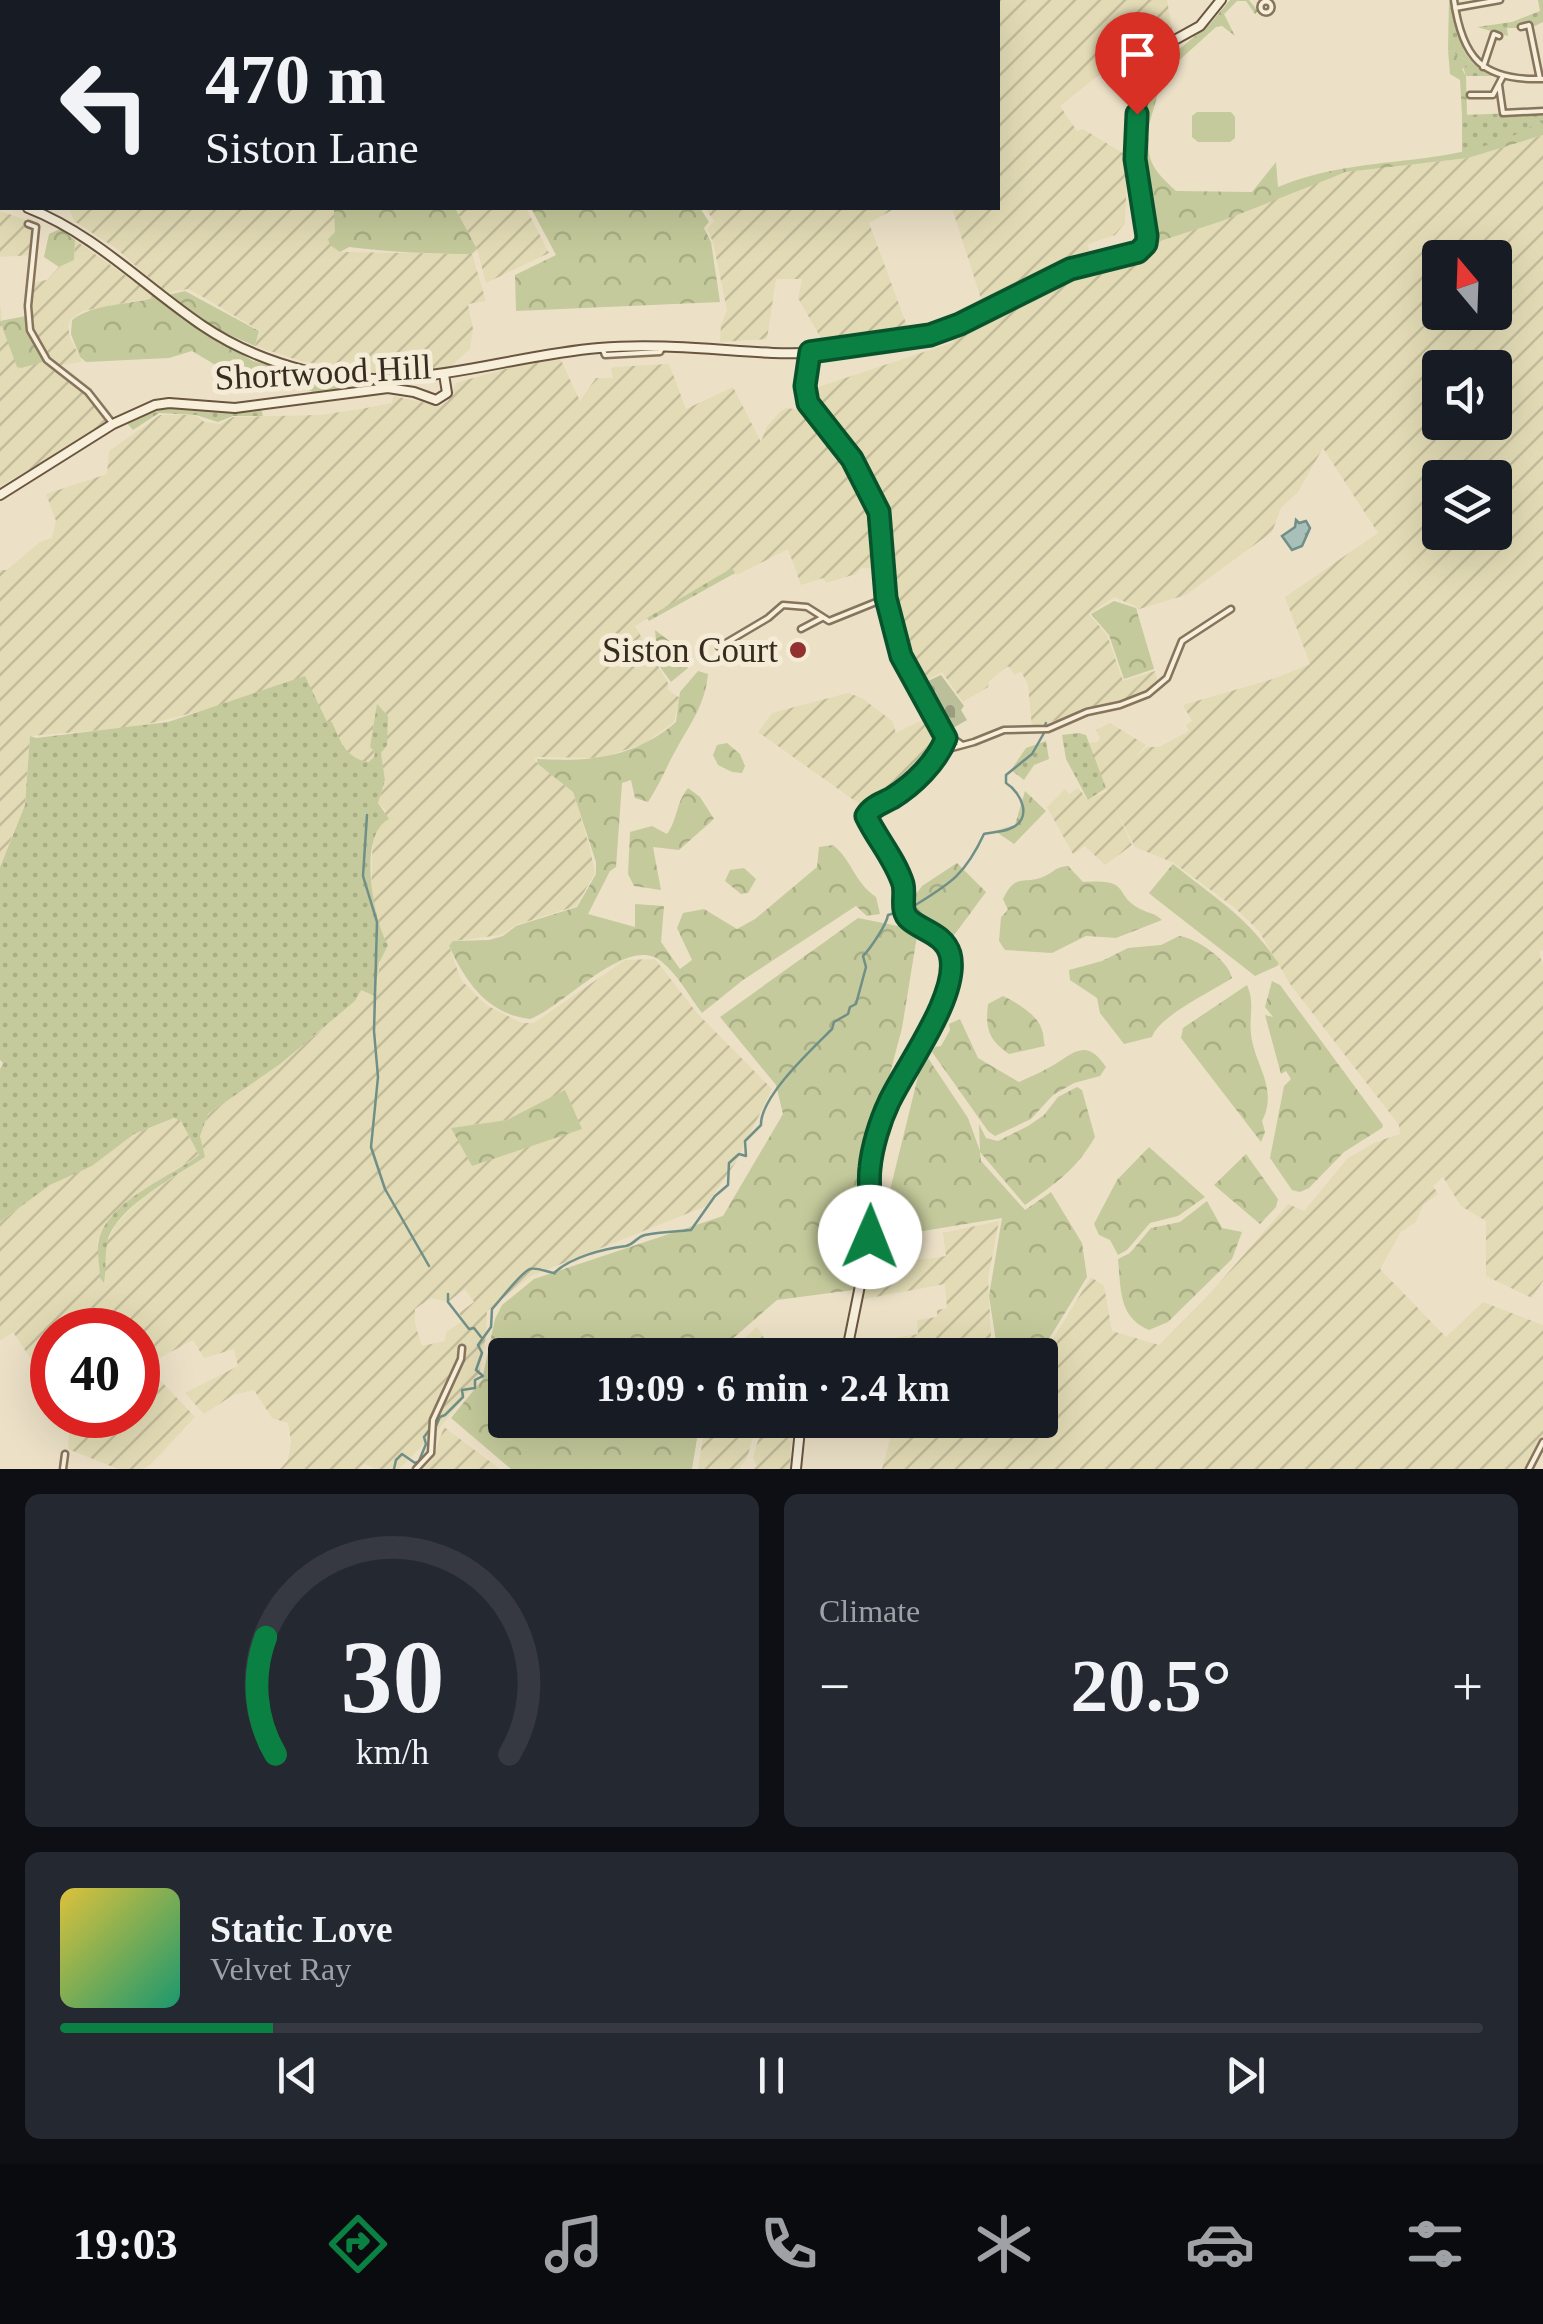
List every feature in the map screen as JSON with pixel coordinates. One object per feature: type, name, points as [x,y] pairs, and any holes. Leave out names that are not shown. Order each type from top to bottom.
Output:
[{"type":"main road","name":"Shortwood Hill","points":[[113,424],[136,412],[170,403],[235,408],[388,388],[436,400],[447,393],[444,374],[602,348],[663,346],[813,352],[930,335],[1070,269],[1138,252],[1146,244],[1135,159],[1137,114],[1171,42],[1200,26],[1221,0]]},
{"type":"main road","points":[[37,210],[86,238],[203,326],[272,361],[347,378],[384,380],[444,374]]},
{"type":"main road","points":[[813,352],[805,386],[812,412],[852,459],[879,512],[886,598],[905,667],[946,738],[940,751],[906,788],[875,806],[866,816],[898,871],[904,888],[904,911],[911,922],[945,945],[950,954],[950,970],[938,1016],[888,1104],[878,1134],[870,1167],[873,1221],[849,1338]]},
{"type":"main road","points":[[0,495],[113,424]]},
{"type":"main road","points":[[796,1469],[799,1438]]},
{"type":"street","points":[[1454,0],[1462,39],[1483,67],[1503,76],[1542,79],[1529,26],[1522,27]]},
{"type":"street","points":[[1455,8],[1500,0]]},
{"type":"street","points":[[1483,67],[1494,34],[1499,36]]},
{"type":"street","points":[[1470,95],[1493,95],[1503,76]]},
{"type":"street","points":[[1499,85],[1503,113],[1543,111]]},
{"type":"street","points":[[1479,96],[1479,104]]},
{"type":"street","points":[[28,224],[36,227],[28,306],[30,330],[47,360],[88,392],[113,424]]},
{"type":"street","points":[[719,648],[783,605],[806,607],[829,621],[886,598]]},
{"type":"street","points":[[940,751],[1004,730],[1048,729],[1148,694],[1168,678],[1182,641],[1231,609]]},
{"type":"street","points":[[800,629],[822,618]]},
{"type":"street","points":[[945,732],[961,744]]},
{"type":"street","points":[[416,1469],[431,1452],[433,1420],[462,1359],[462,1348]]},
{"type":"street","points":[[1529,1469],[1543,1442]]},
{"type":"street","points":[[63,1469],[65,1454]]},
{"type":"shaded area","points":[[1000,0],[1167,0],[1172,29],[1141,99],[1110,66],[1060,106],[1077,131],[1083,129],[1131,158],[1133,171],[1127,175],[1125,223],[1115,235],[1088,244],[1089,251],[1076,255],[1079,262],[983,305],[953,210],[1000,210]]},
{"type":"shaded area","points":[[1543,135],[1543,950],[1539,952],[1543,965],[1543,1281],[1532,1298],[1486,1276],[1486,1221],[1461,1206],[1443,1177],[1433,1186],[1438,1194],[1423,1205],[1416,1222],[1401,1232],[1380,1269],[1446,1337],[1483,1302],[1543,1325],[1543,1436],[1527,1469],[882,1469],[890,1438],[1058,1438],[1058,1338],[1054,1338],[1091,1277],[1104,1286],[1112,1331],[1159,1345],[1288,1204],[1304,1211],[1348,1158],[1400,1134],[1399,1125],[1290,984],[1259,931],[1235,908],[1174,863],[1135,847],[1114,806],[1132,845],[1105,865],[1085,846],[1073,854],[1047,807],[1065,789],[1069,794],[1078,788],[1088,800],[1107,791],[1088,743],[1100,738],[1096,730],[1110,723],[1146,745],[1134,759],[1147,747],[1159,747],[1189,731],[1186,725],[1192,721],[1183,705],[1310,664],[1285,597],[1378,533],[1323,448],[1298,492],[1281,508],[1272,532],[1186,595],[1136,610],[1137,607],[1114,597],[1089,614],[1107,635],[1123,681],[1155,671],[1158,683],[1136,698],[1032,727],[1028,685],[1021,671],[1015,675],[1008,666],[989,681],[988,687],[963,702],[942,672],[917,686],[889,592],[881,506],[858,462],[813,407],[809,390],[954,342],[950,332],[1068,275],[1135,257],[1155,242],[1353,171],[1468,158]]},
{"type":"shaded area","points":[[70,210],[334,210],[340,252],[472,254],[486,301],[468,304],[473,329],[470,349],[449,368],[417,374],[368,374],[301,361],[255,346],[260,331],[188,289],[168,295],[117,249],[74,221]]},
{"type":"shaded area","points":[[456,210],[527,210],[549,253],[486,283],[477,249]]},
{"type":"shaded area","points":[[706,210],[892,210],[869,223],[910,334],[826,347],[798,298],[802,279],[776,279],[767,339],[720,342],[727,310],[707,229],[714,221]]},
{"type":"shaded area","points":[[0,211],[26,220],[34,230],[32,255],[0,257]]},
{"type":"shaded area","points":[[75,240],[156,297],[83,311],[71,319],[70,338],[82,362],[55,366],[53,370],[89,395],[107,422],[98,431],[0,486],[0,302],[2,321],[26,316],[32,309],[35,282],[47,280],[59,267],[74,260]]},
{"type":"shaded area","points":[[560,358],[580,401],[596,378],[613,378],[614,367],[669,364],[686,409],[733,387],[761,442],[767,426],[781,411],[805,411],[858,476],[878,523],[882,569],[861,568],[856,574],[826,583],[823,578],[801,585],[788,549],[737,575],[732,569],[635,626],[668,683],[668,690],[680,698],[674,722],[645,743],[602,758],[534,760],[573,792],[589,845],[595,873],[576,906],[516,925],[501,935],[453,941],[449,946],[461,980],[486,1005],[522,1023],[534,1023],[625,960],[655,959],[697,1013],[772,1089],[736,1162],[706,1206],[531,1276],[487,1311],[478,1379],[439,1429],[399,1469],[377,1469],[364,1464],[358,1469],[280,1469],[288,1460],[288,1423],[272,1418],[254,1390],[233,1395],[204,1414],[185,1393],[238,1366],[234,1349],[204,1358],[193,1340],[160,1358],[160,1308],[30,1308],[30,1358],[13,1332],[0,1341],[0,1222],[50,1185],[92,1166],[134,1134],[175,1118],[181,1121],[199,1155],[143,1190],[111,1216],[97,1242],[104,1282],[107,1242],[116,1224],[143,1197],[205,1157],[200,1136],[208,1114],[319,1032],[355,1001],[361,990],[375,995],[384,938],[371,898],[373,833],[386,811],[378,803],[385,780],[381,753],[388,716],[377,705],[370,747],[375,752],[369,762],[358,761],[347,753],[341,741],[212,708],[136,727],[30,736],[25,804],[0,866],[0,570],[7,570],[40,542],[52,538],[56,521],[46,494],[107,474],[109,451],[160,415],[195,415],[204,422],[220,424],[233,417],[320,415],[361,409],[392,403],[393,396],[440,406],[448,401],[456,383]],"holes":[[[507,1120],[472,1166],[452,1128]],[[465,1289],[474,1302],[459,1313],[464,1320],[446,1332],[445,1341],[422,1346],[415,1309],[431,1298],[448,1302]]]},
{"type":"shaded area","points":[[848,693],[862,698],[892,721],[896,733],[922,720],[929,726],[933,739],[933,756],[910,782],[865,808],[758,732],[772,713]]},
{"type":"shaded area","points":[[999,1221],[988,1279],[991,1338],[893,1338],[918,1334],[917,1320],[937,1317],[937,1310],[947,1308],[945,1284],[859,1300],[867,1272],[902,1268],[910,1261],[946,1256],[943,1233]]},
{"type":"shaded area","points":[[757,1327],[764,1338],[744,1338]]},
{"type":"shaded area","points":[[160,1380],[195,1417],[143,1469],[118,1469],[68,1449],[69,1438],[160,1438]]},
{"type":"shaded area","points":[[444,1427],[500,1469],[424,1469],[432,1460]]},
{"type":"shaded area","points":[[703,1438],[753,1438],[739,1469],[698,1469]]},
{"type":"shaded area","points":[[759,1438],[793,1438],[790,1469],[753,1469]]},
{"type":"green space","points":[[1230,0],[1249,0],[1258,11],[1255,14],[1246,1],[1237,1],[1224,14],[1235,36],[1222,26],[1216,27],[1163,75],[1146,136],[1155,168],[1176,191],[1252,192],[1276,162],[1278,187],[1346,168],[1446,155],[1511,136],[1543,119],[1543,135],[1468,158],[1346,172],[1222,221],[1151,244],[1150,219],[1136,158],[1139,119],[1167,59],[1210,24]]},
{"type":"green space","points":[[1449,0],[1465,52],[1482,69],[1497,76],[1466,76],[1463,67],[1471,63],[1448,50]]},
{"type":"green space","points":[[1538,0],[1543,0],[1543,22],[1533,27],[1532,23],[1523,28],[1507,28],[1508,36],[1477,27],[1512,22],[1540,11]]},
{"type":"green space","points":[[1448,50],[1471,63],[1471,67],[1466,65],[1462,69],[1466,76],[1467,115],[1462,115],[1460,80],[1450,74]]},
{"type":"green space","points":[[1197,112],[1231,112],[1235,117],[1235,138],[1230,142],[1198,142],[1192,137],[1192,116]]},
{"type":"green space","points":[[1543,112],[1543,119],[1518,136],[1462,154],[1462,115]]},
{"type":"green space","points":[[334,210],[456,210],[477,249],[472,254],[349,247],[340,252],[328,239],[335,232]]},
{"type":"green space","points":[[532,210],[701,210],[709,222],[704,228],[711,242],[720,302],[516,311],[515,275],[556,255]]},
{"type":"green space","points":[[60,229],[75,240],[74,260],[59,267],[44,257],[49,234]]},
{"type":"green space","points":[[185,291],[259,331],[255,346],[216,329],[168,295]]},
{"type":"green space","points":[[156,297],[182,319],[253,361],[348,385],[351,391],[326,396],[304,389],[259,391],[192,351],[169,358],[86,362],[80,357],[71,334],[72,320],[102,307]]},
{"type":"green space","points":[[26,316],[30,334],[46,361],[21,368],[17,367],[0,321]]},
{"type":"green space","points":[[176,407],[223,413],[261,409],[263,416],[233,416],[218,422],[196,415],[159,413],[133,430],[126,422],[144,412]]},
{"type":"green space","points":[[732,568],[735,573],[649,621],[647,618]]},
{"type":"green space","points":[[1114,601],[1136,608],[1154,669],[1124,679],[1109,635],[1091,614]]},
{"type":"green space","points":[[655,630],[672,643],[688,668],[671,682],[650,653],[657,649]]},
{"type":"green space","points":[[698,671],[708,674],[701,703],[648,802],[635,798],[631,780],[622,783],[616,867],[610,871],[588,914],[635,927],[635,904],[664,906],[661,942],[680,969],[692,960],[677,928],[683,913],[704,909],[737,929],[755,919],[817,867],[819,847],[833,845],[876,897],[880,914],[867,916],[856,906],[743,980],[702,1013],[668,967],[648,955],[614,964],[530,1019],[502,1011],[471,984],[449,946],[453,941],[503,936],[516,926],[577,907],[596,874],[596,862],[573,792],[538,764],[537,759],[593,758],[644,743],[676,722],[680,692]]},
{"type":"green space","points":[[941,675],[964,706],[961,710],[967,720],[948,731],[917,686]]},
{"type":"green space","points":[[305,676],[327,722],[332,722],[345,748],[361,760],[369,762],[374,757],[370,747],[377,704],[388,716],[387,745],[381,753],[385,780],[378,803],[389,819],[379,828],[373,842],[371,878],[377,917],[388,945],[379,963],[375,996],[361,990],[355,1001],[280,1064],[208,1114],[200,1136],[205,1157],[148,1194],[112,1231],[104,1283],[100,1278],[98,1248],[105,1226],[127,1202],[199,1155],[181,1121],[174,1118],[134,1134],[92,1166],[50,1185],[0,1222],[0,867],[25,805],[30,736],[168,722]]},
{"type":"green space","points":[[1062,735],[1086,735],[1106,788],[1088,800],[1066,759]]},
{"type":"green space","points":[[1046,741],[1049,759],[1034,765],[1024,780],[1011,770],[1026,748]]},
{"type":"green space","points":[[727,743],[740,754],[745,766],[742,773],[718,765],[713,755],[717,745]]},
{"type":"green space","points":[[688,788],[700,797],[714,819],[679,850],[653,847],[661,890],[634,886],[628,874],[630,832],[652,826],[667,834]]},
{"type":"green space","points":[[1025,791],[1046,811],[1014,844],[995,831],[1015,825]]},
{"type":"green space","points":[[957,863],[986,892],[949,942],[914,917],[908,905],[922,886]]},
{"type":"green space","points":[[1173,864],[1243,920],[1279,964],[1255,976],[1151,895]]},
{"type":"green space","points":[[1068,866],[1083,882],[1116,885],[1132,903],[1162,920],[1116,938],[1086,936],[1052,953],[1005,950],[999,941],[1001,917],[1008,910],[1003,899],[1008,890],[1017,882],[1038,879]]},
{"type":"green space","points":[[744,868],[756,879],[748,893],[741,894],[725,881],[730,870]]},
{"type":"green space","points":[[858,918],[918,930],[902,1028],[878,1119],[862,1156],[866,1229],[853,1290],[777,1300],[733,1338],[491,1338],[502,1305],[534,1279],[723,1216],[783,1114],[776,1085],[720,1017]]},
{"type":"green space","points":[[1179,936],[1211,951],[1225,964],[1232,978],[1164,1021],[1152,1037],[1124,1044],[1100,1013],[1097,998],[1070,980],[1069,970],[1102,961],[1128,948],[1161,945]]},
{"type":"green space","points":[[1272,981],[1280,985],[1383,1125],[1344,1152],[1309,1188],[1300,1192],[1292,1190],[1270,1158],[1284,1086],[1291,1079],[1286,1071],[1281,1074],[1265,1015],[1273,1017],[1265,1007]]},
{"type":"green space","points":[[1247,985],[1253,1045],[1268,1098],[1261,1142],[1181,1038],[1183,1028]]},
{"type":"green space","points":[[1003,996],[1036,1019],[1045,1046],[1009,1054],[997,1044],[988,1027],[988,1004]]},
{"type":"green space","points":[[960,1019],[978,1058],[1019,1082],[1083,1050],[1094,1054],[1106,1067],[1100,1076],[1074,1083],[1053,1095],[1031,1119],[995,1136],[932,1052],[941,1046],[949,1024]]},
{"type":"green space","points":[[924,1052],[968,1118],[980,1151],[979,1124],[986,1138],[998,1141],[1044,1115],[1058,1097],[1077,1087],[1082,1090],[1095,1137],[1072,1168],[1025,1205],[980,1152],[981,1161],[1025,1210],[1051,1192],[1082,1243],[1087,1277],[1049,1338],[995,1338],[989,1296],[1002,1218],[923,1231],[880,1231]]},
{"type":"green space","points":[[565,1090],[582,1129],[472,1166],[451,1128],[507,1120]]},
{"type":"green space","points":[[1149,1147],[1205,1197],[1178,1216],[1150,1223],[1118,1255],[1094,1224],[1117,1180]]},
{"type":"green space","points":[[1246,1154],[1278,1199],[1276,1207],[1260,1224],[1214,1185]]},
{"type":"green space","points":[[1207,1201],[1222,1228],[1242,1232],[1232,1259],[1168,1322],[1149,1330],[1126,1309],[1118,1259],[1130,1253],[1151,1228],[1180,1222]]},
{"type":"green space","points":[[488,1352],[488,1438],[697,1438],[692,1469],[511,1469],[451,1418],[482,1380]]},
{"type":"water","points":[[1296,520],[1306,521],[1310,528],[1302,546],[1292,550],[1282,536],[1295,527]]},
{"type":"waterway","points":[[909,909],[954,878],[984,834],[1017,825],[1023,806],[1006,783],[1006,775],[1032,754],[1044,733]]},
{"type":"waterway","points":[[367,815],[363,876],[377,922],[374,1031],[378,1077],[371,1147],[385,1189],[429,1266]]},
{"type":"waterway","points":[[436,1426],[440,1417],[463,1397],[462,1390],[475,1388],[475,1380],[483,1376],[476,1370],[482,1353],[478,1345],[491,1327],[492,1309],[526,1271],[554,1273],[578,1258],[629,1245],[645,1235],[691,1230],[715,1196],[728,1185],[729,1163],[739,1154],[746,1156],[745,1141],[761,1125],[778,1088],[832,1029],[834,1022],[856,1004],[866,967],[863,956],[888,915],[902,911]]},
{"type":"waterway","points":[[448,1294],[448,1302],[469,1329],[474,1328],[481,1337]]},
{"type":"waterway","points":[[394,1469],[402,1454],[415,1463],[419,1461],[426,1444],[424,1437],[430,1429]]},
{"type":"place","name":"Siston Court","points":[[798,650]]},
{"type":"route","points":[[870,1237],[870,1167],[878,1134],[888,1104],[938,1016],[951,960],[940,939],[907,918],[898,871],[866,816],[875,806],[906,788],[940,751],[946,738],[901,656],[886,598],[879,512],[852,459],[808,403],[805,386],[810,352],[930,335],[1070,269],[1138,252],[1146,244],[1147,236],[1135,159],[1137,114]]}]
